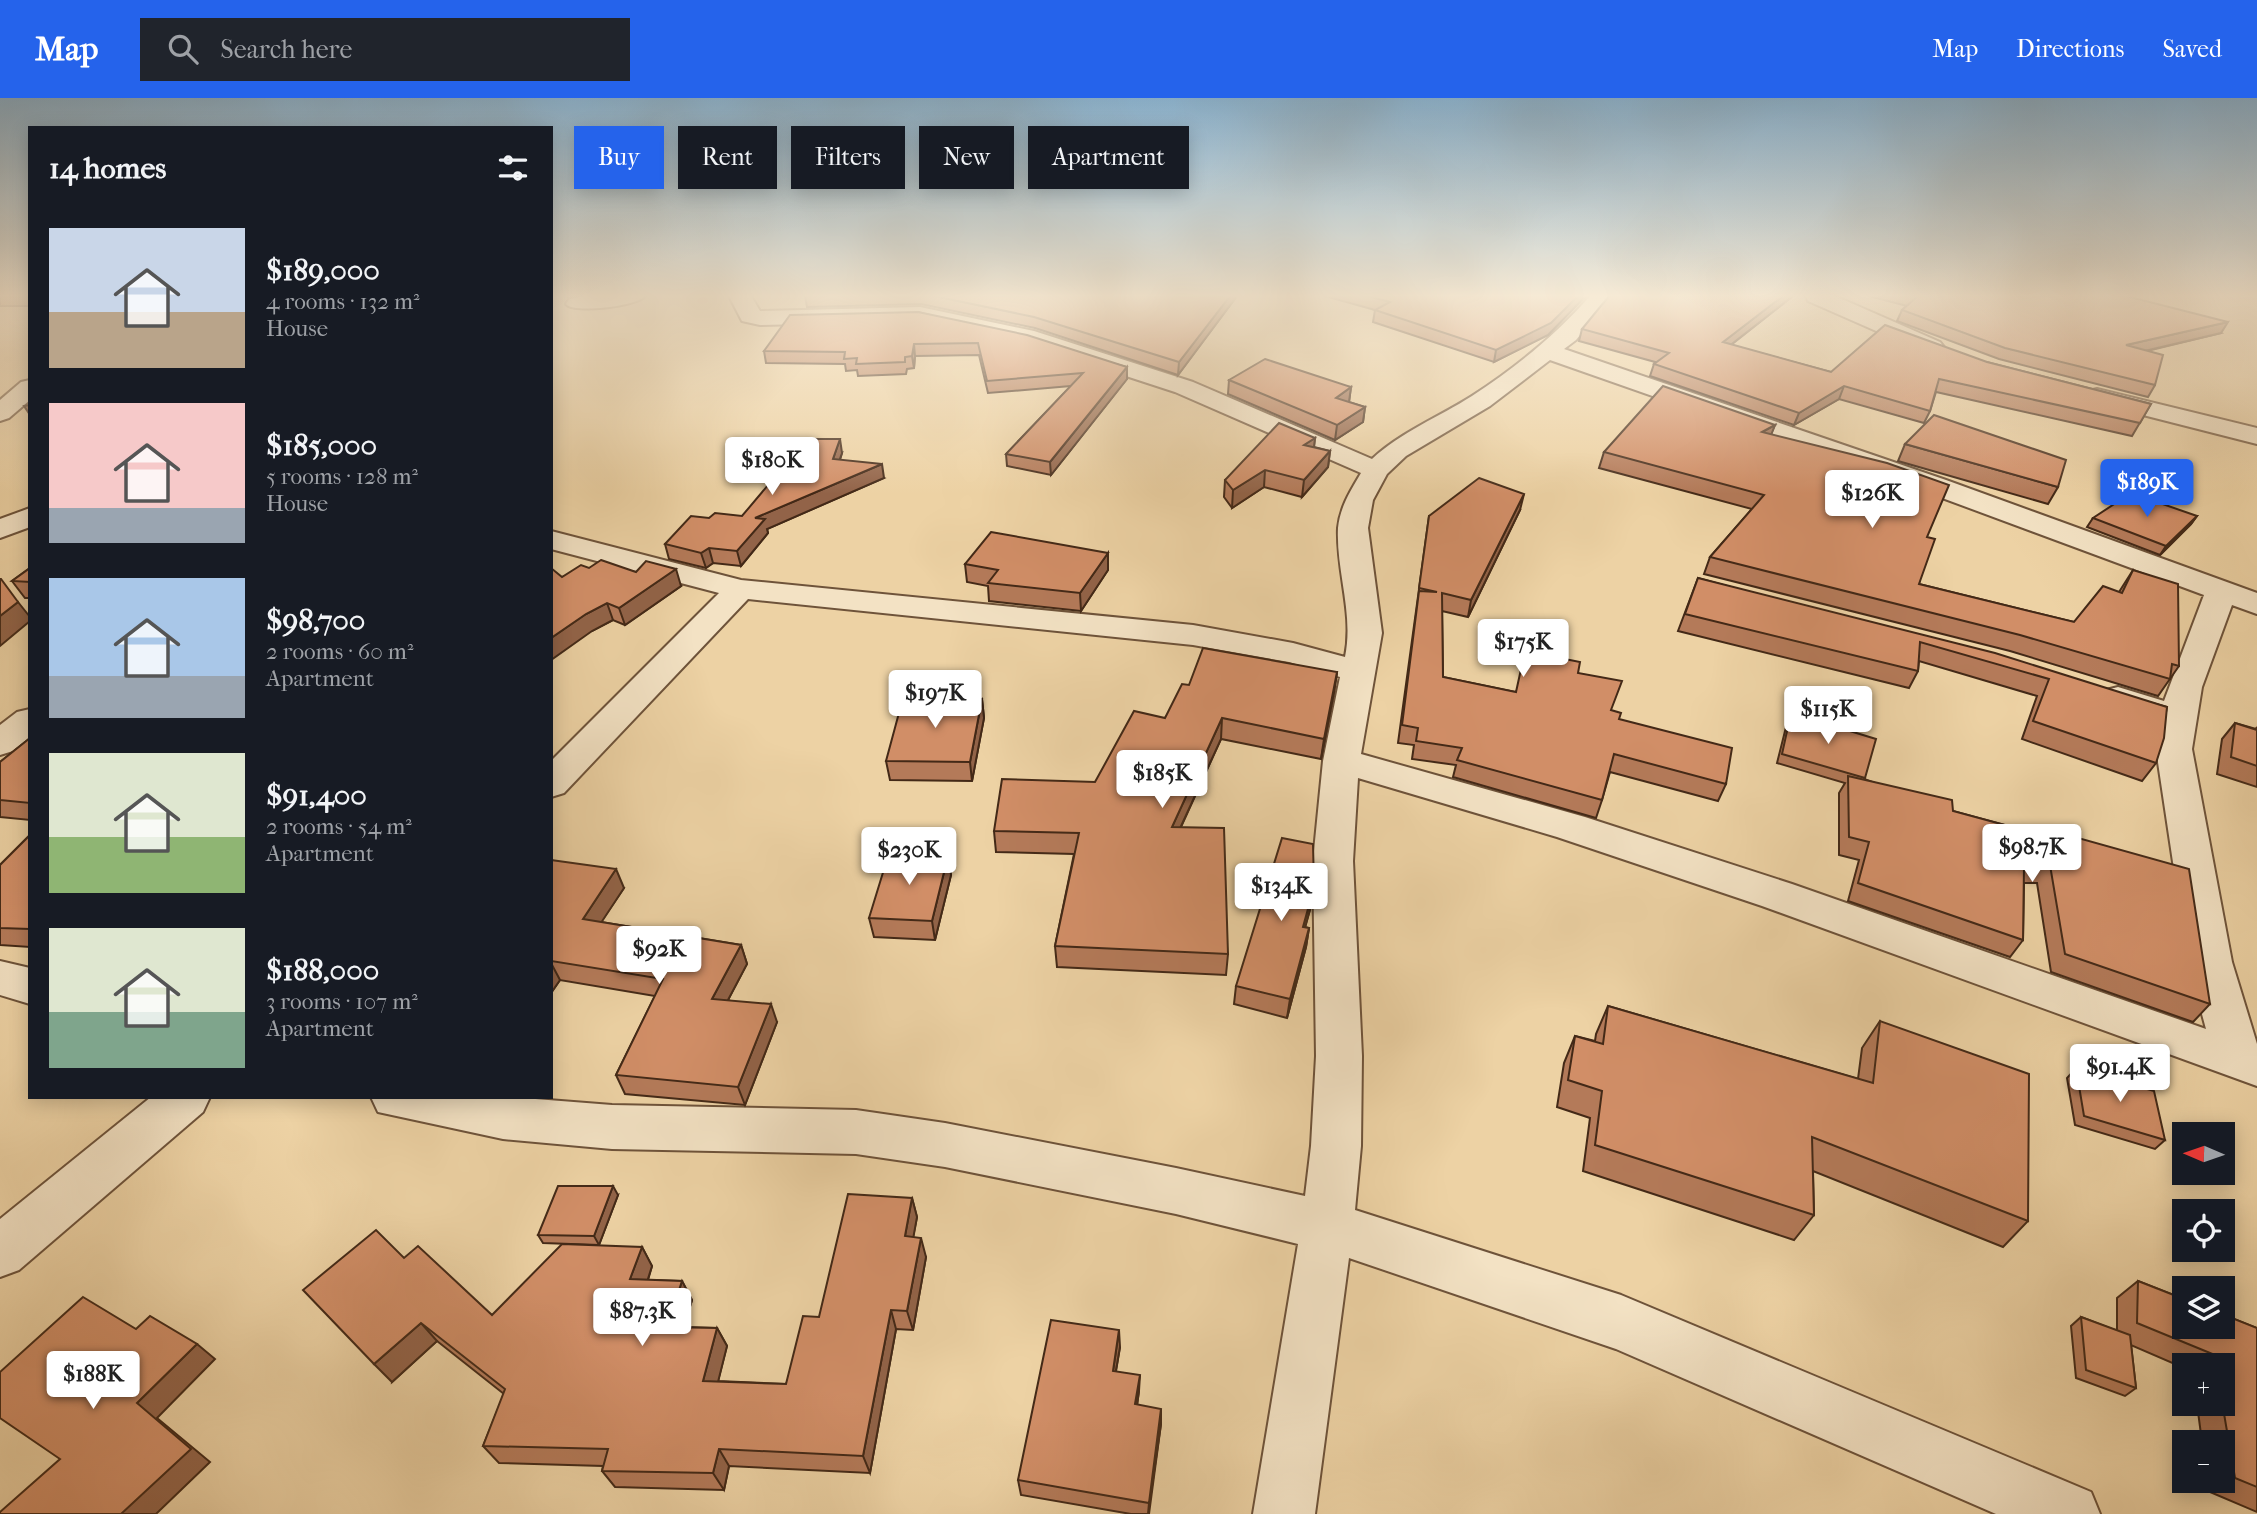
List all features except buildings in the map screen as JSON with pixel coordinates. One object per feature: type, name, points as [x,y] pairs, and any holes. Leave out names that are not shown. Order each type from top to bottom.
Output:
[{"type":"street","points":[[1108,362],[1184,387],[1376,470]]},
{"type":"street","points":[[1284,1514],[1327,1226],[1336,1146],[1338,1082],[1333,861],[1341,761],[1366,633],[1353,528],[1359,500],[1376,470],[1397,450],[1481,401],[1532,362]]},
{"type":"street","points":[[1579,362],[1936,486],[2239,597],[2183,684],[2176,716],[2174,749],[2210,962],[2247,1063]]},
{"type":"street","points":[[0,413],[28,389]]},
{"type":"street","points":[[2074,390],[2257,436]]},
{"type":"street","points":[[0,529],[28,518]]},
{"type":"street","points":[[553,541],[740,589],[1193,635],[1293,653],[1357,671]]},
{"type":"street","points":[[553,782],[740,589]]},
{"type":"street","points":[[2089,689],[2176,716]]},
{"type":"street","points":[[0,743],[28,722]]},
{"type":"street","points":[[1341,761],[1571,827],[1777,895],[2247,1063]]},
{"type":"street","points":[[0,978],[28,985]]},
{"type":"street","points":[[0,1252],[184,1099]]},
{"type":"street","points":[[405,1099],[503,1118],[612,1127],[769,1128],[856,1132],[945,1145],[1162,1188],[1327,1226],[1621,1323],[2069,1514]]}]
